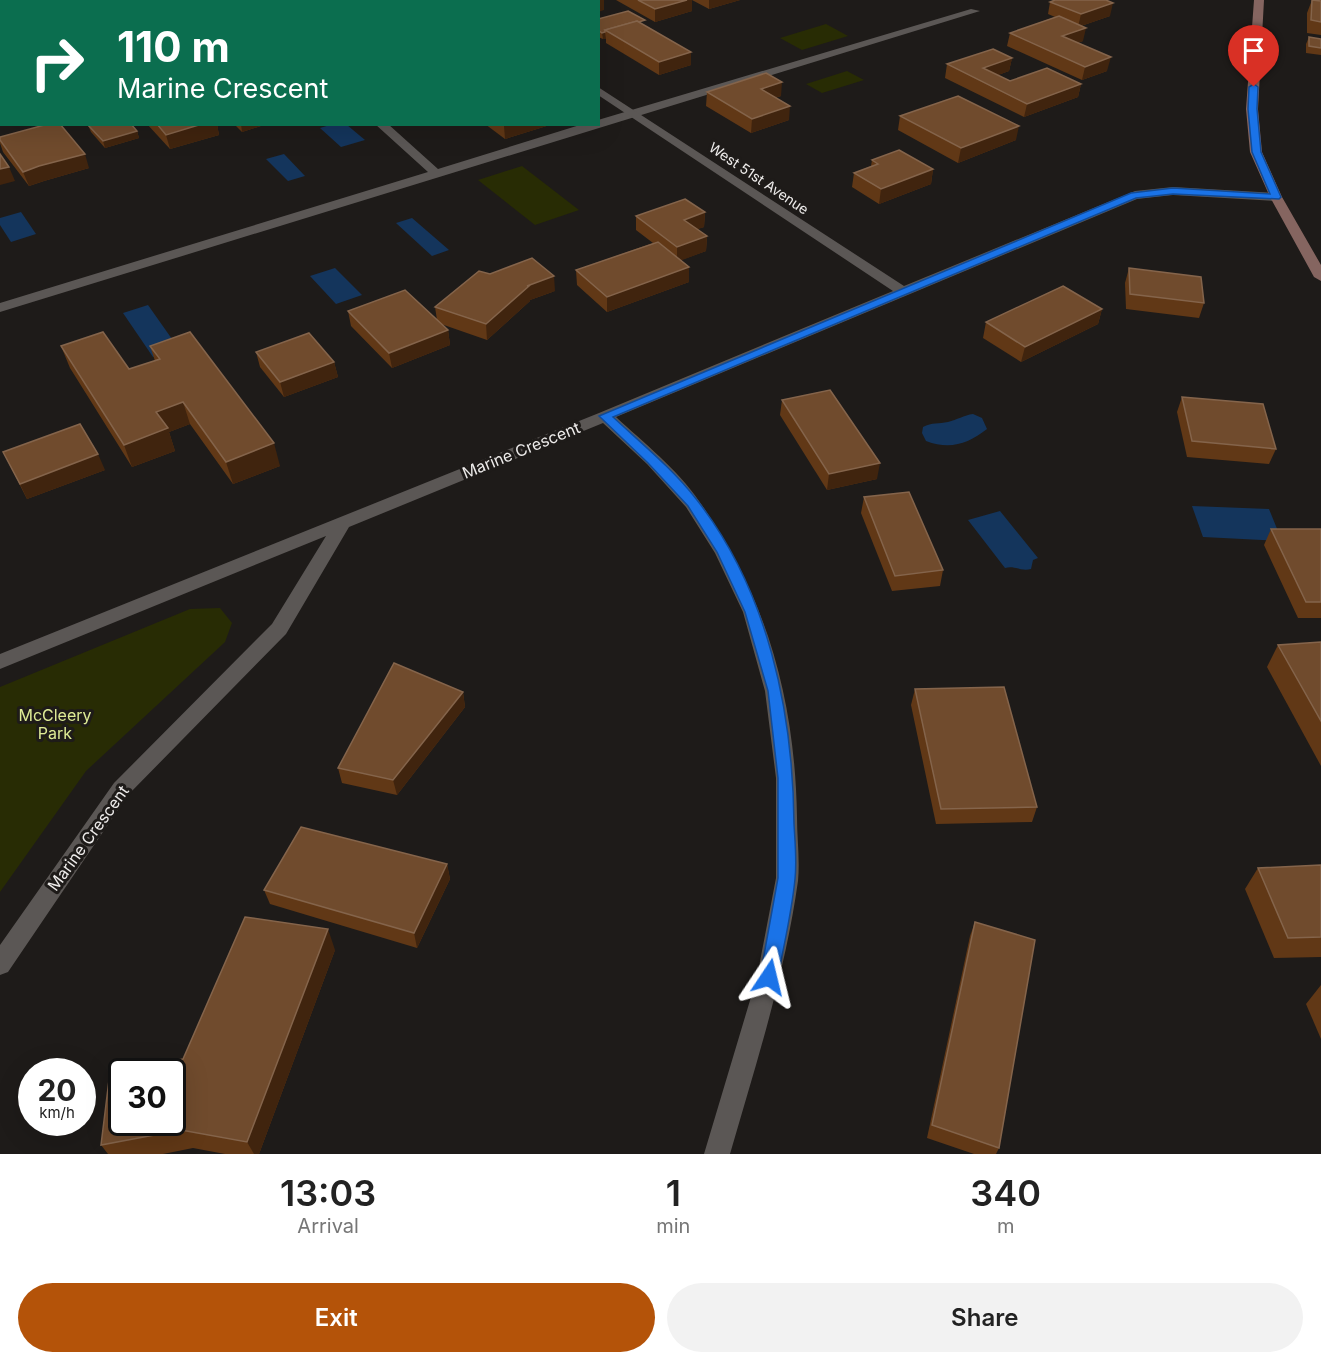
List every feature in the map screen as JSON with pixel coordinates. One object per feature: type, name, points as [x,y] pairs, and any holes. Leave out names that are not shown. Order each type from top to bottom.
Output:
[{"type":"main road","points":[[1259,0],[1252,109],[1256,152],[1276,197],[1321,278]]},
{"type":"street","points":[[600,123],[975,11]]},
{"type":"street","name":"West 51st Avenue","points":[[600,91],[902,291]]},
{"type":"street","points":[[382,126],[438,175]]},
{"type":"street","points":[[0,308],[592,126]]},
{"type":"street","name":"Marine Crescent","points":[[0,662],[605,416],[1135,195],[1173,191],[1276,197]]},
{"type":"street","points":[[605,416],[652,460],[692,503],[723,552],[752,612],[775,691],[786,778],[787,878],[769,977],[717,1154]]},
{"type":"street","name":"Marine Crescent","points":[[0,964],[121,789],[279,629],[342,524]]},
{"type":"green space","points":[[826,24],[848,36],[802,50],[780,38]]},
{"type":"green space","points":[[847,71],[864,80],[822,93],[806,84]]},
{"type":"green space","points":[[522,166],[579,210],[535,225],[478,180]]},
{"type":"green space","name":"McCleery Park","points":[[220,608],[232,623],[225,642],[86,771],[0,892],[0,687],[190,609]]},
{"type":"water","points":[[348,126],[365,140],[341,147],[320,128]]},
{"type":"water","points":[[284,154],[305,176],[288,181],[266,159]]},
{"type":"water","points":[[21,212],[36,234],[11,242],[0,225],[0,218]]},
{"type":"water","points":[[412,218],[449,250],[432,256],[396,223]]},
{"type":"water","points":[[335,268],[362,295],[336,304],[310,276]]},
{"type":"water","points":[[148,305],[179,349],[153,357],[123,313]]},
{"type":"water","points":[[973,414],[982,418],[987,429],[966,442],[951,445],[935,444],[926,441],[922,433],[926,425],[948,422]]},
{"type":"water","points":[[1192,506],[1269,509],[1282,541],[1203,537]]},
{"type":"water","points":[[1000,511],[1038,558],[1033,560],[1031,569],[1005,568],[968,520]]},
{"type":"building","points":[[638,0],[687,0],[655,9]]},
{"type":"building","points":[[1055,0],[1106,0],[1113,3],[1081,14],[1050,2]]},
{"type":"building","points":[[1312,0],[1321,1],[1321,22],[1311,20]]},
{"type":"building","points":[[628,11],[645,20],[605,30],[602,33],[600,18]]},
{"type":"building","points":[[1059,16],[1086,28],[1062,36],[1111,57],[1085,67],[1010,33]]},
{"type":"building","points":[[637,21],[691,52],[659,62],[605,30]]},
{"type":"building","points":[[1309,37],[1321,39],[1321,48],[1309,46]]},
{"type":"building","points":[[993,49],[1012,58],[983,68],[1010,81],[1047,68],[1081,84],[1027,104],[947,64]]},
{"type":"building","points":[[766,73],[782,82],[761,89],[790,106],[752,119],[707,92]]},
{"type":"building","points":[[958,96],[1019,126],[961,148],[900,116]]},
{"type":"building","points":[[41,126],[62,126],[85,154],[23,172],[0,137]]},
{"type":"building","points":[[89,126],[133,126],[137,131],[103,141]]},
{"type":"building","points":[[159,126],[195,126],[166,135]]},
{"type":"building","points":[[899,150],[933,169],[881,189],[854,173],[878,164],[872,160]]},
{"type":"building","points":[[0,154],[9,167],[0,169]]},
{"type":"building","points":[[685,199],[705,212],[684,220],[707,236],[677,247],[636,216]]},
{"type":"building","points":[[658,242],[689,267],[607,297],[576,270]]},
{"type":"building","points":[[532,258],[554,276],[527,286],[529,286],[486,324],[435,307],[479,271],[490,274]]},
{"type":"building","points":[[1129,268],[1201,277],[1204,303],[1130,294]]},
{"type":"building","points":[[1063,286],[1102,309],[1025,347],[986,322]]},
{"type":"building","points":[[405,290],[448,330],[389,353],[348,311]]},
{"type":"building","points":[[103,332],[129,369],[160,359],[150,346],[190,332],[274,443],[226,462],[183,402],[156,412],[168,428],[124,445],[61,346]]},
{"type":"building","points":[[309,333],[334,362],[280,382],[256,352]]},
{"type":"building","points":[[830,390],[880,463],[829,474],[782,400]]},
{"type":"building","points":[[1182,397],[1263,404],[1276,449],[1192,441]]},
{"type":"building","points":[[80,424],[98,454],[20,484],[3,452]]},
{"type":"building","points":[[909,492],[943,570],[895,576],[864,497]]},
{"type":"building","points":[[1271,529],[1321,529],[1321,602],[1306,602]]},
{"type":"building","points":[[1321,642],[1321,721],[1278,645]]},
{"type":"building","points":[[394,663],[463,692],[393,780],[338,768]]},
{"type":"building","points":[[1004,687],[1037,807],[941,809],[915,689]]},
{"type":"building","points":[[301,827],[447,864],[414,933],[264,890]]},
{"type":"building","points":[[1321,865],[1321,937],[1288,938],[1258,868]]},
{"type":"building","points":[[245,917],[328,929],[247,1142],[186,1131],[186,1058],[183,1058]]},
{"type":"building","points":[[975,922],[1035,940],[999,1148],[932,1125]]},
{"type":"building","points":[[108,1088],[108,1136],[149,1136],[101,1145]]},
{"type":"route","points":[[769,977],[787,878],[786,778],[775,691],[752,612],[723,552],[692,503],[652,460],[605,416],[1135,195],[1173,191],[1276,197],[1256,152],[1252,109],[1254,87]]}]
